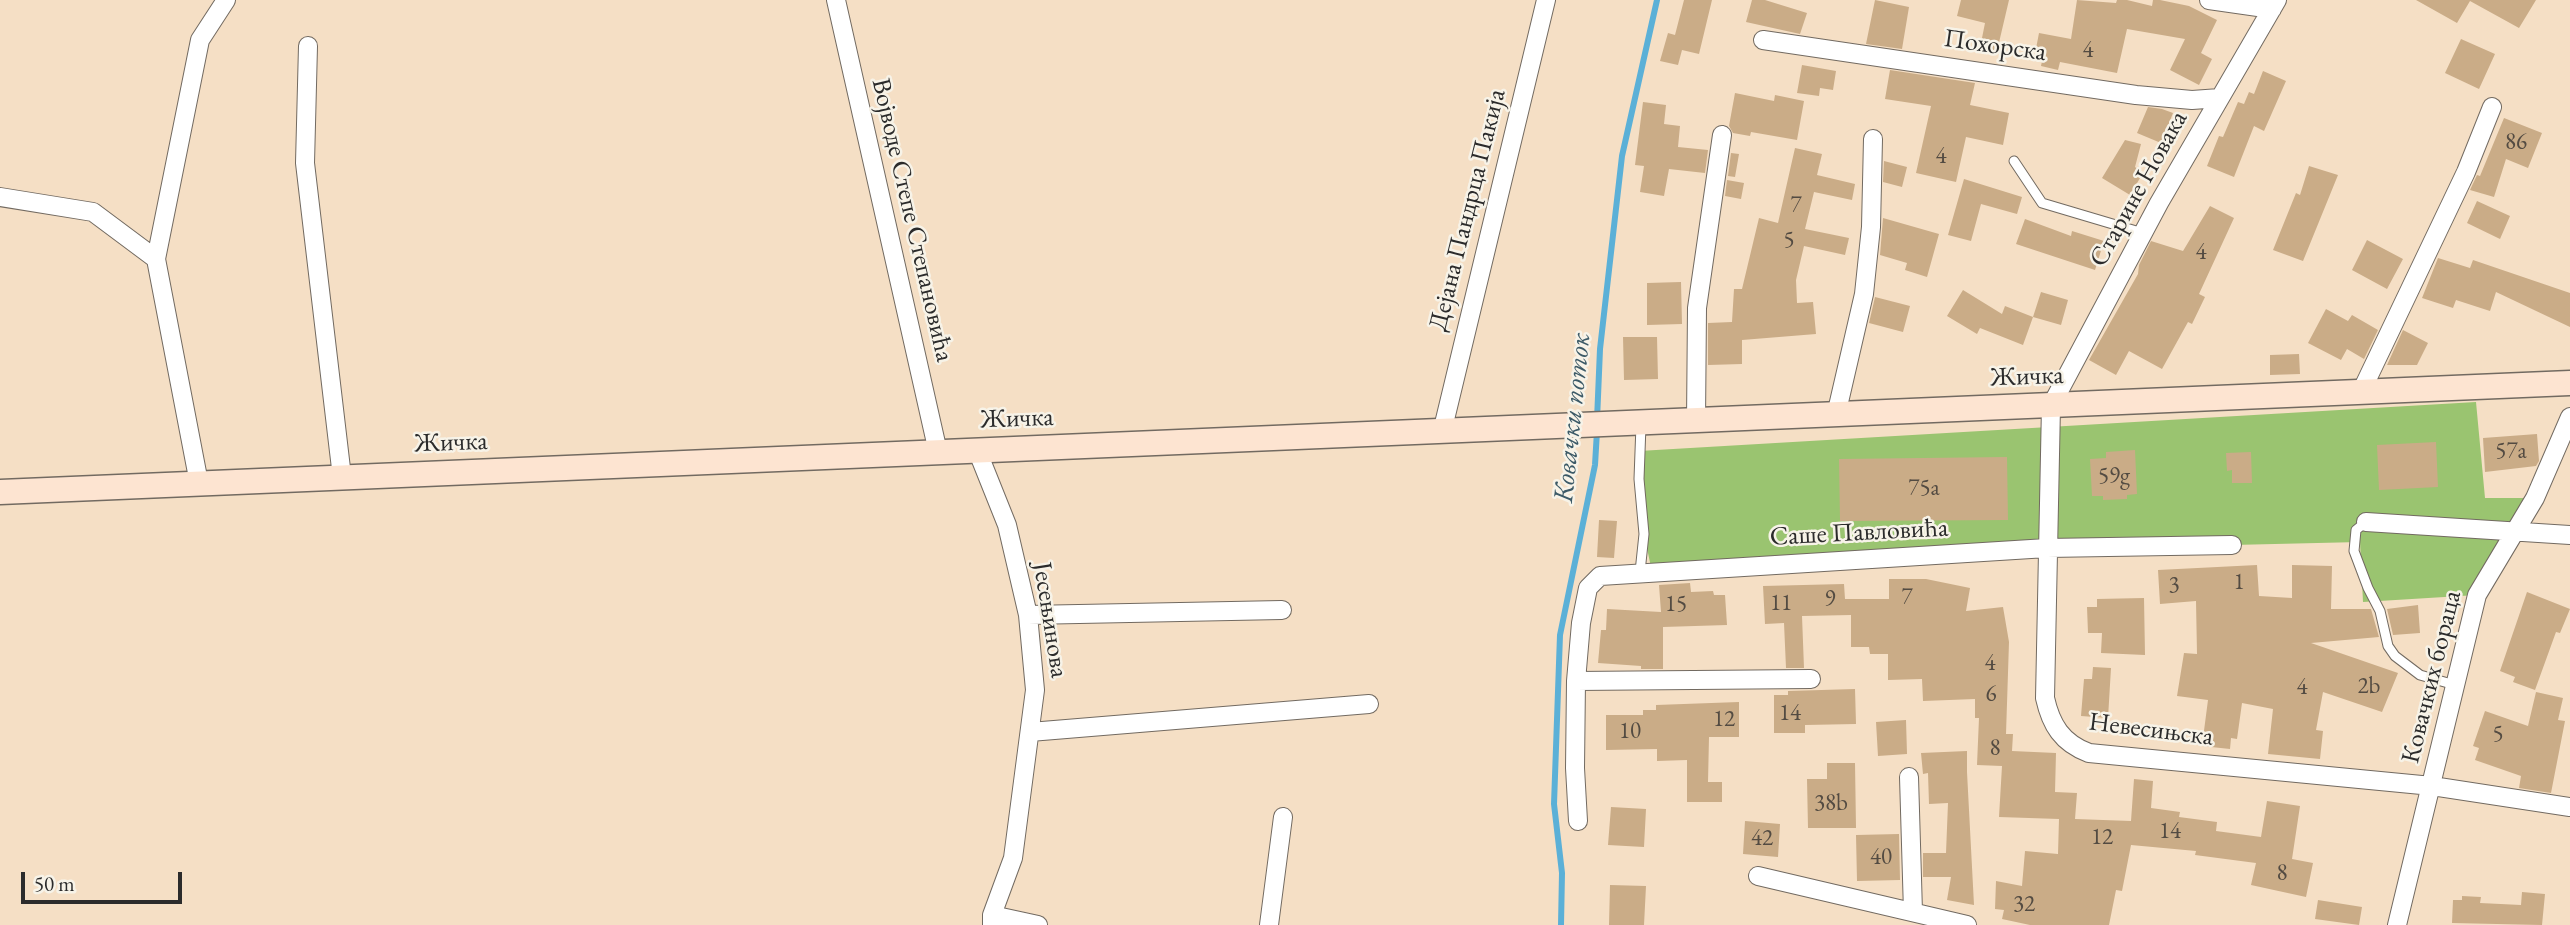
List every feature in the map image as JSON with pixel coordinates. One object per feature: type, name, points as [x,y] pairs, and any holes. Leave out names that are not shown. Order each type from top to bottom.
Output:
[{"type":"main road","name":"Жичка","points":[[0,492],[2570,383]]},
{"type":"street","points":[[199,483],[156,258],[200,40],[226,0]]},
{"type":"street","name":"Војводе Степе Степановића","points":[[836,0],[937,452]]},
{"type":"street","name":"Дејана Пандрца Пакија","points":[[1442,432],[1546,0]]},
{"type":"street","points":[[2208,0],[2274,5]]},
{"type":"street","name":"Старине Новака","points":[[2051,406],[2143,233],[2274,5]]},
{"type":"street","name":"Похорска","points":[[1763,40],[2136,95],[2192,100],[2220,98]]},
{"type":"street","points":[[308,46],[305,163],[342,477]]},
{"type":"street","points":[[2361,392],[2466,172],[2492,107]]},
{"type":"street","points":[[1696,421],[1697,309],[1722,135]]},
{"type":"street","points":[[1836,415],[1864,294],[1871,227],[1873,139]]},
{"type":"street","points":[[0,197],[93,212],[156,258]]},
{"type":"street","name":"Невесињска","points":[[2051,406],[2045,698],[2052,722],[2061,737],[2075,748],[2089,753],[2432,786],[2570,807]]},
{"type":"street","name":"Ковачких бораца","points":[[2396,925],[2477,595],[2535,498],[2570,417]]},
{"type":"street","name":"Јесењинова","points":[[977,450],[1007,525],[1028,615],[1035,690],[1013,858],[992,920]]},
{"type":"street","points":[[2366,522],[2570,535]]},
{"type":"street","name":"Саше Павловића","points":[[1578,821],[1575,768],[1576,681],[1581,623],[1588,588],[1600,576],[2047,548],[2232,545]]},
{"type":"street","points":[[1028,615],[1282,610]]},
{"type":"street","points":[[1576,681],[1811,679]]},
{"type":"street","points":[[1030,732],[1369,704]]},
{"type":"street","points":[[1909,777],[1913,912]]},
{"type":"street","points":[[1269,925],[1283,817]]},
{"type":"street","points":[[1758,876],[1967,925]]},
{"type":"street","points":[[992,920],[1038,925]]},
{"type":"lane","points":[[2014,161],[2042,203],[2143,233]]},
{"type":"lane","points":[[1634,423],[1644,534],[1640,572]]},
{"type":"lane","points":[[2366,522],[2357,530],[2354,551],[2380,611],[2388,646],[2395,656],[2420,674],[2455,685]]},
{"type":"green space","points":[[2476,402],[2485,498],[2535,498],[2477,595],[2363,602],[2360,542],[2232,545],[1652,572],[1644,534],[1639,451]]},
{"type":"building","points":[[1684,0],[1712,0],[1699,54],[1682,50],[1678,65],[1660,61],[1668,33],[1675,35]]},
{"type":"building","points":[[1752,0],[1765,0],[1807,13],[1800,34],[1746,22]]},
{"type":"building","points":[[1875,0],[1909,7],[1902,49],[1866,44]]},
{"type":"building","points":[[1961,0],[2009,0],[1997,51],[1980,48],[1985,23],[1957,16]]},
{"type":"building","points":[[2077,0],[2116,3],[2117,0],[2127,0],[2152,6],[2153,0],[2160,0],[2189,6],[2217,20],[2201,53],[2212,59],[2199,85],[2170,70],[2185,39],[2127,29],[2117,73],[2060,62],[2058,70],[2041,66],[2042,61],[2034,59],[2039,33],[2071,39]]},
{"type":"building","points":[[2416,0],[2536,0],[2519,28],[2470,1],[2457,23]]},
{"type":"building","points":[[2461,39],[2495,54],[2479,89],[2445,73]]},
{"type":"building","points":[[1802,65],[1836,71],[1833,90],[1820,88],[1819,96],[1797,93]]},
{"type":"building","points":[[1890,70],[1975,83],[1970,105],[2009,113],[2003,145],[1966,137],[1956,182],[1916,173],[1931,106],[1885,99]]},
{"type":"building","points":[[2263,71],[2286,81],[2264,131],[2254,126],[2234,177],[2207,166],[2219,136],[2223,137],[2238,102],[2244,104],[2249,92],[2254,94]]},
{"type":"building","points":[[1735,93],[1774,101],[1775,95],[1804,101],[1797,140],[1751,132],[1750,136],[1733,133],[1729,126]]},
{"type":"building","points":[[1643,102],[1666,105],[1664,124],[1680,126],[1678,147],[1708,150],[1705,173],[1669,169],[1664,196],[1640,192],[1644,166],[1635,165]]},
{"type":"building","points":[[2148,107],[2173,113],[2161,143],[2137,133]]},
{"type":"building","points":[[2504,118],[2542,133],[2528,168],[2506,159],[2494,197],[2470,190],[2477,175],[2480,176]]},
{"type":"building","points":[[2125,140],[2141,144],[2135,167],[2143,173],[2130,195],[2102,178]]},
{"type":"building","points":[[1795,148],[1822,154],[1817,175],[1855,184],[1852,200],[1814,192],[1805,229],[1849,238],[1845,255],[1804,246],[1796,280],[1797,303],[1813,302],[1816,334],[1742,340],[1742,364],[1708,365],[1708,323],[1732,322],[1734,289],[1742,289],[1759,218],[1778,223]]},
{"type":"building","points":[[1731,153],[1739,154],[1735,177],[1728,176]]},
{"type":"building","points":[[1884,161],[1907,167],[1902,187],[1883,182]]},
{"type":"building","points":[[2309,166],[2338,175],[2303,261],[2273,250],[2296,193],[2300,195]]},
{"type":"building","points":[[1964,179],[2022,197],[2017,214],[1981,204],[1971,241],[1948,235]]},
{"type":"building","points":[[1727,180],[1744,183],[1741,199],[1725,196]]},
{"type":"building","points":[[2477,201],[2510,216],[2500,239],[2467,223]]},
{"type":"building","points":[[2210,206],[2234,218],[2199,294],[2205,297],[2192,324],[2188,322],[2162,369],[2129,351],[2116,375],[2089,360],[2138,274],[2139,265],[2151,241],[2183,251]]},
{"type":"building","points":[[1883,218],[1939,234],[1927,277],[1905,270],[1907,263],[1880,255]]},
{"type":"building","points":[[2025,219],[2071,236],[2072,231],[2104,241],[2095,270],[2016,244]]},
{"type":"building","points":[[2367,240],[2403,259],[2387,289],[2352,270]]},
{"type":"building","points":[[2438,258],[2470,268],[2473,260],[2570,293],[2570,327],[2496,292],[2490,311],[2456,300],[2453,308],[2422,298]]},
{"type":"building","points":[[1681,282],[1682,324],[1647,325],[1647,283]]},
{"type":"building","points":[[1963,290],[2002,314],[2005,306],[2033,317],[2023,345],[1980,328],[1977,334],[1947,316]]},
{"type":"building","points":[[2041,292],[2068,300],[2061,325],[2033,317]]},
{"type":"building","points":[[1875,297],[1910,306],[1903,332],[1869,323]]},
{"type":"building","points":[[2326,309],[2348,321],[2352,315],[2378,330],[2364,359],[2347,349],[2341,360],[2308,343]]},
{"type":"building","points":[[2403,330],[2428,343],[2417,365],[2387,365]]},
{"type":"building","points":[[1623,337],[1657,337],[1658,379],[1624,380]]},
{"type":"building","points":[[2299,354],[2300,374],[2270,375],[2270,355]]},
{"type":"building","points":[[2537,434],[2539,461],[2536,466],[2485,472],[2483,438]]},
{"type":"building","points":[[2436,442],[2438,487],[2379,490],[2377,445]]},
{"type":"building","points":[[2135,450],[2137,494],[2127,495],[2127,499],[2103,500],[2103,496],[2092,496],[2090,459],[2106,458],[2106,452]]},
{"type":"building","points":[[2251,452],[2252,483],[2232,483],[2232,470],[2227,471],[2226,453]]},
{"type":"building","points":[[2007,457],[2008,520],[1840,521],[1839,459]]},
{"type":"building","points":[[1599,520],[1617,521],[1614,558],[1597,557]]},
{"type":"building","points":[[2257,565],[2259,596],[2292,598],[2292,565],[2332,566],[2331,609],[2371,609],[2379,637],[2311,643],[2398,673],[2382,712],[2323,692],[2316,730],[2323,731],[2320,759],[2268,754],[2273,709],[2242,703],[2237,739],[2231,738],[2230,749],[2202,746],[2208,700],[2177,696],[2184,653],[2197,654],[2196,601],[2160,604],[2158,570]]},
{"type":"building","points":[[1889,579],[1926,579],[1970,588],[1966,611],[2003,607],[2009,642],[2006,734],[2013,734],[2012,751],[2056,753],[2055,792],[2077,793],[2075,819],[2131,821],[2134,779],[2153,781],[2151,808],[2180,812],[2179,817],[2217,822],[2216,831],[2261,837],[2267,801],[2300,806],[2292,859],[2313,863],[2306,897],[2251,885],[2256,863],[2195,855],[2196,851],[2131,845],[2122,891],[2116,890],[2109,925],[2030,925],[2002,919],[2004,910],[1995,909],[1996,881],[2022,886],[2025,851],[2058,854],[2059,819],[1999,817],[2002,766],[1977,765],[1979,718],[1975,718],[1975,699],[1923,701],[1922,679],[1888,680],[1888,654],[1870,654],[1869,647],[1851,647],[1851,615],[1802,616],[1804,668],[1786,668],[1784,623],[1765,624],[1763,586],[1844,584],[1845,599],[1889,599]]},
{"type":"building","points":[[1690,583],[1691,592],[1713,591],[1714,595],[1725,595],[1727,625],[1663,627],[1663,669],[1598,663],[1601,630],[1606,630],[1607,609],[1661,612],[1659,585]]},
{"type":"building","points":[[2527,592],[2570,609],[2560,633],[2556,632],[2535,690],[2513,682],[2515,677],[2500,671]]},
{"type":"building","points":[[2144,598],[2145,655],[2101,653],[2102,633],[2088,633],[2087,607],[2097,607],[2097,599]]},
{"type":"building","points":[[2418,605],[2420,633],[2393,635],[2387,609]]},
{"type":"building","points":[[2093,667],[2111,668],[2108,718],[2081,716],[2084,679],[2092,679]]},
{"type":"building","points":[[1855,689],[1856,724],[1805,725],[1805,733],[1774,733],[1774,695],[1788,695],[1788,691]]},
{"type":"building","points":[[2536,692],[2563,698],[2558,720],[2565,721],[2551,793],[2519,788],[2521,776],[2475,760],[2479,748],[2473,746],[2485,711],[2528,726]]},
{"type":"building","points":[[1739,702],[1739,737],[1709,737],[1708,782],[1722,782],[1722,802],[1687,802],[1687,760],[1657,761],[1657,749],[1606,750],[1606,715],[1643,715],[1643,710],[1656,710],[1656,705]]},
{"type":"building","points":[[1906,720],[1907,754],[1878,756],[1876,722]]},
{"type":"building","points":[[1967,751],[1974,905],[1947,900],[1951,877],[1923,877],[1923,853],[1946,853],[1948,803],[1929,804],[1928,773],[1923,774],[1921,753]]},
{"type":"building","points":[[1827,763],[1855,763],[1856,828],[1808,828],[1807,779],[1827,779]]},
{"type":"building","points":[[1611,807],[1646,809],[1644,847],[1608,845]]},
{"type":"building","points":[[1745,821],[1780,824],[1778,857],[1743,854]]},
{"type":"building","points":[[1899,834],[1900,880],[1857,881],[1856,835]]},
{"type":"building","points":[[1610,885],[1646,886],[1644,925],[1609,925]]},
{"type":"building","points":[[2522,892],[2545,894],[2542,925],[2452,923],[2453,900],[2462,900],[2462,896],[2481,897],[2480,903],[2521,905]]},
{"type":"building","points":[[2318,900],[2362,907],[2359,925],[2315,919]]},
{"type":"waterway","name":"Ковачки поток","points":[[1597,420],[1600,349],[1622,156],[1657,0]]},
{"type":"waterway","name":"Ковачки поток","points":[[1561,925],[1562,873],[1554,804],[1560,635],[1595,465],[1597,431]]}]
